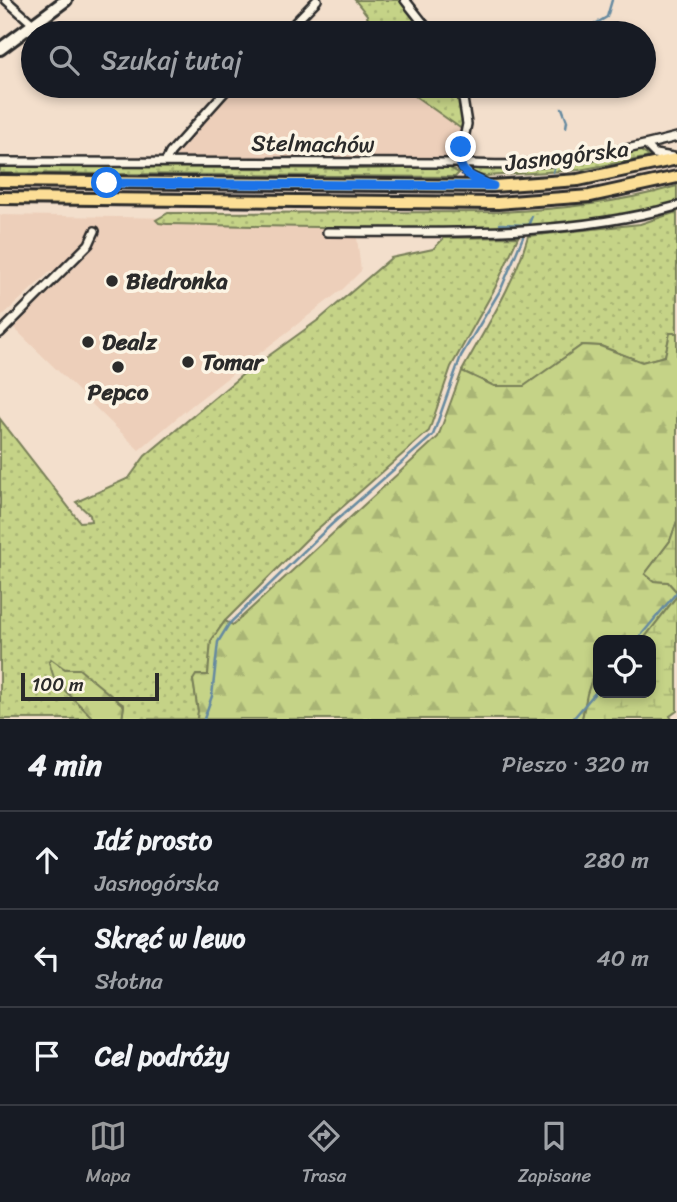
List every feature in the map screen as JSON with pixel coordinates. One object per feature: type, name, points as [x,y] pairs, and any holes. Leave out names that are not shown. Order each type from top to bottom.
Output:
[{"type":"main road","name":"Jasnogórska","points":[[0,181],[493,186],[578,180],[677,158]]},
{"type":"main road","name":"Jasnogórska","points":[[0,198],[498,203],[590,196],[677,177]]},
{"type":"street","points":[[6,0],[30,21]]},
{"type":"street","points":[[37,21],[66,0]]},
{"type":"street","points":[[297,21],[317,0]]},
{"type":"street","points":[[405,0],[422,21]]},
{"type":"street","points":[[0,49],[21,33]]},
{"type":"street","points":[[166,161],[170,153],[219,98]]},
{"type":"street","points":[[463,98],[467,124],[459,163],[470,176],[493,186]]},
{"type":"street","name":"Stelmachów","points":[[0,162],[459,163],[483,166],[580,158],[677,137]]},
{"type":"street","points":[[646,145],[655,154],[677,158]]},
{"type":"street","points":[[327,232],[545,230],[630,218],[677,206]]},
{"type":"street","points":[[0,333],[89,244],[95,231]]},
{"type":"shaded area","points":[[223,98],[418,98],[463,130],[452,159],[410,161],[178,157],[175,153]]},
{"type":"shaded area","points":[[0,215],[355,221],[361,271],[343,289],[191,406],[139,450],[11,325],[57,278],[51,271],[1,317],[0,328]]},
{"type":"green space","points":[[355,0],[399,0],[415,21],[368,21],[367,15]]},
{"type":"green space","points":[[418,98],[460,98],[463,130]]},
{"type":"green space","points":[[639,150],[650,157],[579,170],[485,176],[474,174],[469,168],[555,164]]},
{"type":"green space","points":[[0,166],[361,169],[448,167],[459,173],[455,177],[0,173]]},
{"type":"green space","points":[[677,186],[677,203],[612,217],[546,225],[351,228],[167,224],[156,220],[168,213],[523,211],[612,201]]},
{"type":"green space","points":[[677,212],[677,333],[670,333],[665,356],[642,362],[601,346],[582,345],[525,386],[494,386],[462,371],[507,289],[528,236],[640,224]]},
{"type":"green space","points":[[518,237],[495,288],[451,367],[429,431],[314,532],[225,621],[211,641],[208,675],[193,680],[197,719],[122,719],[124,705],[49,662],[56,681],[94,719],[0,719],[0,419],[80,522],[91,521],[90,515],[76,502],[129,478],[145,456],[242,375],[321,318],[391,258],[433,249],[444,238]]},
{"type":"green space","points":[[670,333],[677,333],[677,521],[670,541],[645,574],[654,581],[668,582],[677,592],[677,596],[647,635],[593,635],[593,674],[582,719],[197,719],[193,680],[196,675],[208,675],[211,641],[225,621],[233,625],[438,437],[462,371],[494,386],[524,386],[582,345],[600,346],[642,362],[665,356]]},
{"type":"green space","points":[[677,521],[677,592],[668,582],[654,581],[645,574],[670,541]]},
{"type":"green space","points":[[677,596],[677,711],[670,716],[672,719],[582,719],[593,675],[593,698],[656,698],[656,635],[647,635]]},
{"type":"green space","points":[[51,659],[65,669],[79,669],[124,706],[122,719],[94,719],[55,681],[49,662]]},
{"type":"waterway","points":[[600,21],[607,17],[612,0]]},
{"type":"waterway","points":[[562,108],[567,121],[566,127]]},
{"type":"waterway","points":[[553,172],[555,165]]},
{"type":"waterway","points":[[528,226],[532,216]]},
{"type":"waterway","points":[[500,224],[528,225]]},
{"type":"waterway","points":[[204,719],[212,696],[218,642],[229,624],[332,524],[433,435],[461,356],[501,289],[523,237]]},
{"type":"waterway","points":[[641,635],[677,592]]},
{"type":"waterway","points":[[573,719],[593,695]]},
{"type":"place","name":"Biedronka","points":[[112,281]]},
{"type":"place","name":"Dealz","points":[[88,342]]},
{"type":"place","name":"Tomar","points":[[188,362]]},
{"type":"place","name":"Pepco","points":[[118,367]]},
{"type":"route","points":[[107,183],[493,186],[470,176],[461,167],[461,147]]}]
